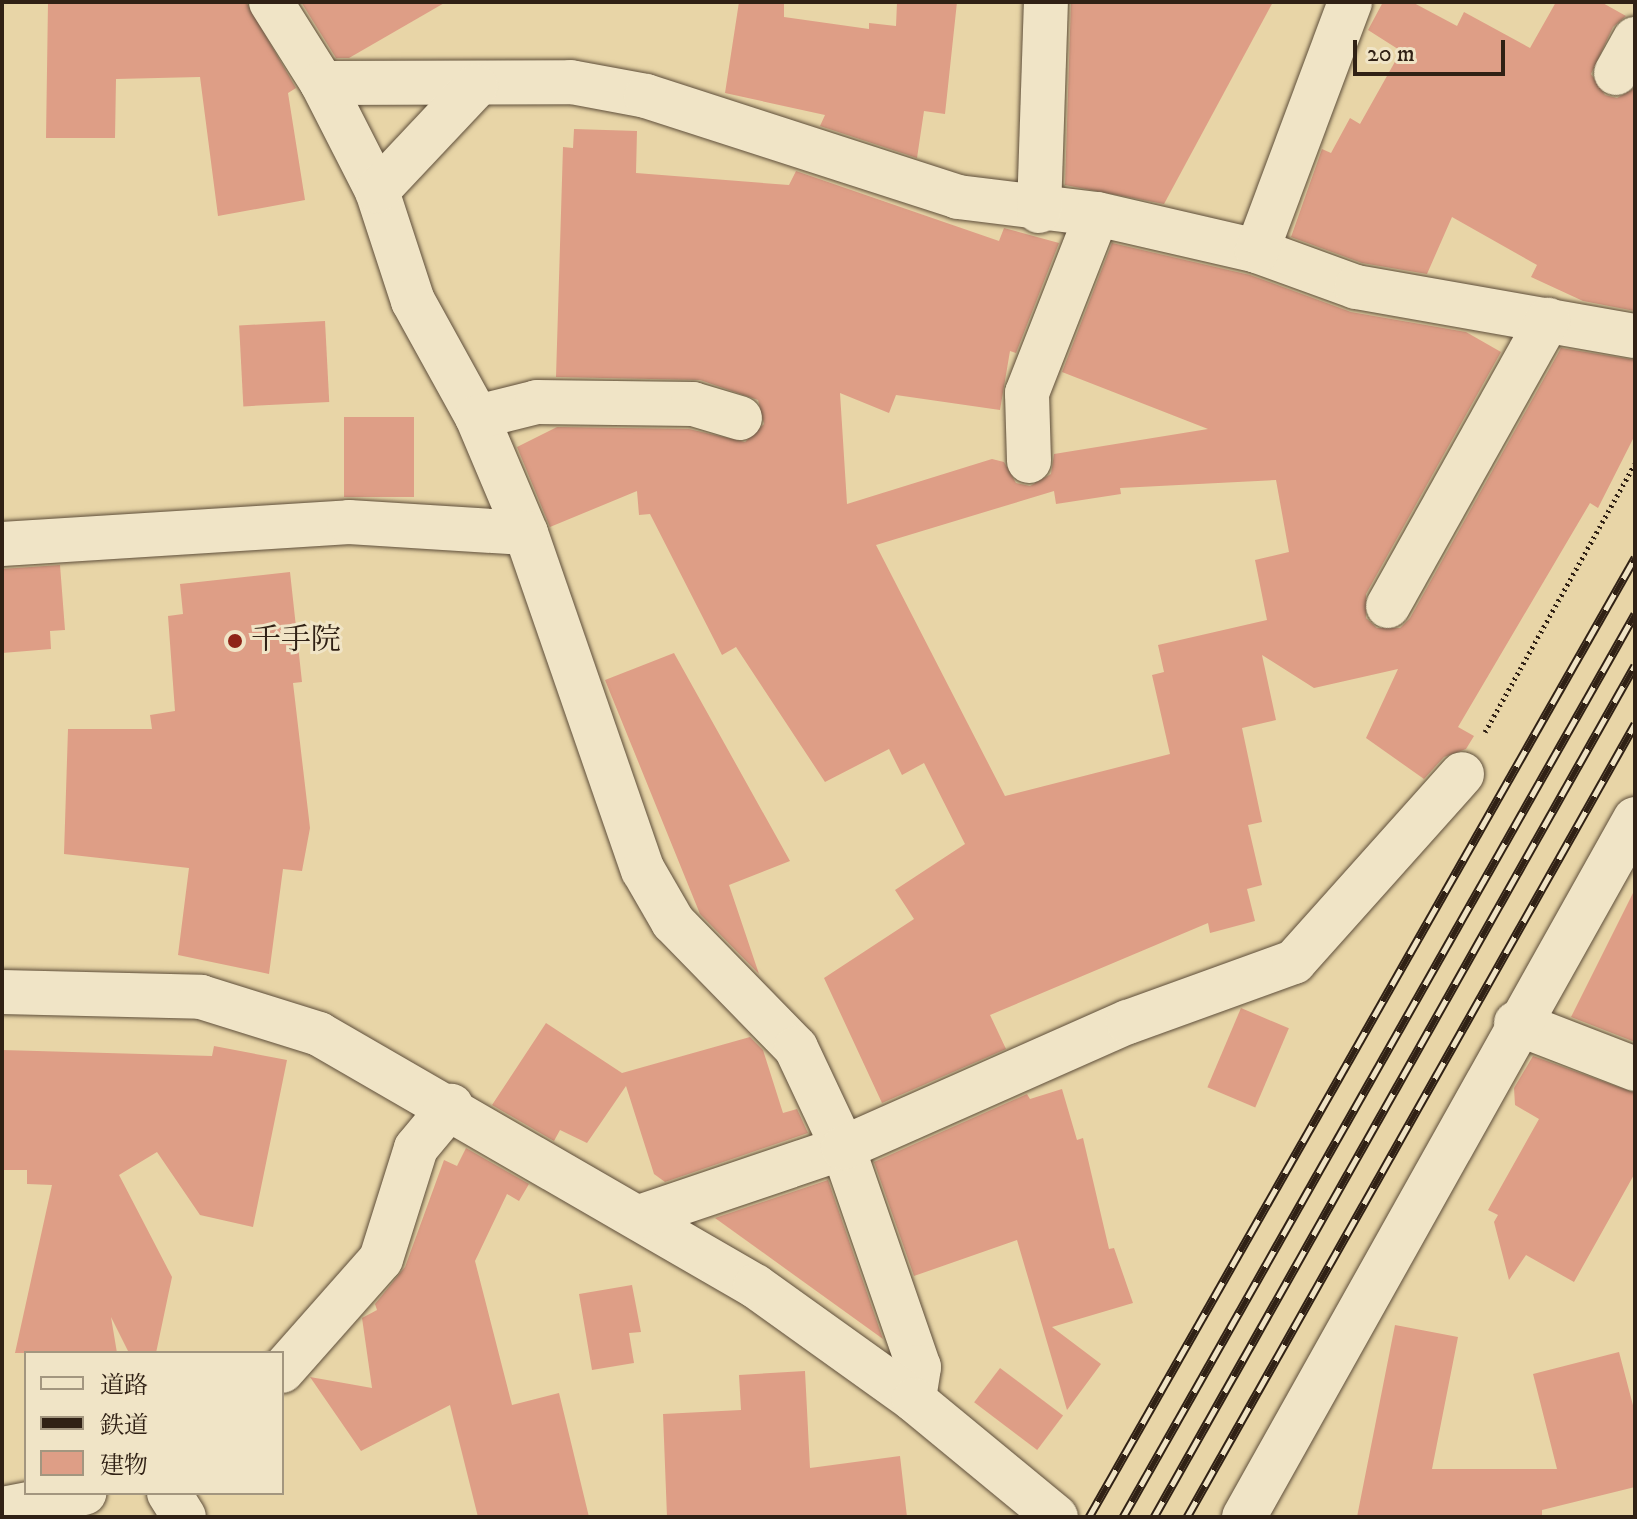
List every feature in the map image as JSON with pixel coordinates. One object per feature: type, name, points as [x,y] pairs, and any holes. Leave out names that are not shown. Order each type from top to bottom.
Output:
[{"type":"street","points":[[271,2],[322,83],[377,191],[413,301],[477,417],[526,533],[643,870],[673,922],[796,1048],[843,1148],[919,1367],[914,1400]]},
{"type":"street","points":[[1039,211],[1046,2]]},
{"type":"street","points":[[1257,251],[1350,2]]},
{"type":"street","points":[[322,83],[476,86],[571,82],[646,96],[958,197],[1039,211],[1097,214],[1257,251],[1356,287],[1635,336]]},
{"type":"street","points":[[377,191],[476,86]]},
{"type":"street","points":[[1029,461],[1027,393],[1097,214]]},
{"type":"street","points":[[1388,606],[1548,320]]},
{"type":"street","points":[[477,417],[537,402],[693,404],[740,418]]},
{"type":"street","points":[[2,544],[349,522],[526,533]]},
{"type":"street","points":[[642,1216],[843,1148],[1128,1022],[1294,962],[1462,774]]},
{"type":"street","points":[[1244,1517],[1516,1023],[1635,819]]},
{"type":"street","points":[[2,992],[201,997],[262,1011],[319,1034],[642,1216],[755,1286],[914,1400],[1038,1511]]},
{"type":"street","points":[[1516,1023],[1635,1069]]},
{"type":"street","points":[[284,1368],[329,1311],[381,1259],[416,1148],[451,1106]]},
{"type":"street","points":[[2,1509],[74,1495]]},
{"type":"street","points":[[170,1495],[184,1517]]},
{"type":"path","points":[[1462,774],[1635,464]]},
{"type":"building","points":[[48,2],[246,2],[296,88],[288,93],[305,200],[218,216],[200,77],[116,79],[115,138],[46,138]]},
{"type":"building","points":[[301,2],[446,2],[349,58],[336,58]]},
{"type":"building","points":[[739,2],[784,2],[784,17],[869,29],[869,23],[896,26],[897,2],[957,2],[945,114],[924,111],[917,158],[820,126],[825,115],[725,93]]},
{"type":"building","points":[[1071,2],[1273,2],[1164,204],[1065,185]]},
{"type":"building","points":[[1383,2],[1412,2],[1457,26],[1464,12],[1530,48],[1556,2],[1601,2],[1626,16],[1613,27],[1591,74],[1605,95],[1617,98],[1635,88],[1635,311],[1583,301],[1531,277],[1537,265],[1452,217],[1427,274],[1362,263],[1291,237],[1322,149],[1331,153],[1350,118],[1360,124],[1401,51],[1368,30]]},
{"type":"building","points":[[574,129],[637,131],[636,173],[789,185],[796,171],[999,241],[1004,228],[1059,243],[1016,353],[1010,351],[1000,410],[896,395],[889,413],[840,393],[847,504],[992,459],[1004,462],[1016,483],[1030,486],[1051,474],[1054,454],[1208,429],[1062,372],[1112,243],[1250,275],[1351,312],[1466,332],[1501,352],[1366,594],[1366,618],[1377,628],[1400,628],[1410,618],[1561,348],[1635,360],[1635,435],[1598,508],[1590,503],[1458,727],[1474,736],[1466,749],[1444,757],[1424,779],[1366,738],[1398,669],[1314,688],[1262,655],[1276,720],[1242,728],[1262,822],[1248,825],[1262,885],[1247,889],[1255,921],[1210,933],[1208,923],[990,1015],[1006,1049],[882,1103],[824,978],[914,919],[895,890],[965,844],[924,763],[902,775],[889,749],[825,782],[736,647],[722,655],[650,514],[639,515],[637,491],[550,527],[517,447],[557,427],[689,429],[745,442],[764,424],[758,400],[700,380],[556,377],[563,147],[573,148]],"holes":[[[1276,480],[1289,552],[1255,560],[1267,620],[1158,645],[1164,672],[1152,675],[1170,754],[1005,796],[876,545],[1054,491],[1056,504],[1121,494],[1120,488]]]},
{"type":"building","points":[[325,321],[329,402],[243,406],[239,326]]},
{"type":"building","points":[[344,417],[414,417],[414,497],[344,497]]},
{"type":"building","points":[[60,565],[65,630],[50,631],[51,649],[2,653],[2,569]]},
{"type":"building","points":[[290,572],[302,682],[293,683],[310,828],[302,871],[283,869],[269,974],[178,955],[189,868],[64,854],[68,729],[152,729],[150,715],[175,711],[168,616],[183,614],[180,584]]},
{"type":"building","points":[[674,653],[790,861],[729,885],[759,974],[700,914],[605,680]]},
{"type":"building","points":[[1635,889],[1635,1042],[1571,1017]]},
{"type":"building","points":[[1241,1008],[1289,1028],[1255,1107],[1207,1087]]},
{"type":"building","points":[[546,1023],[622,1073],[750,1037],[763,1050],[783,1113],[797,1109],[808,1133],[665,1182],[654,1174],[626,1086],[587,1143],[560,1130],[554,1141],[492,1105]]},
{"type":"building","points":[[214,1046],[287,1060],[253,1227],[200,1215],[157,1152],[119,1175],[172,1277],[156,1351],[128,1351],[111,1317],[117,1351],[15,1353],[52,1185],[27,1184],[27,1170],[2,1170],[2,1050],[212,1056]]},
{"type":"building","points":[[1533,1056],[1635,1093],[1635,1173],[1574,1282],[1526,1255],[1509,1280],[1494,1222],[1498,1215],[1488,1210],[1539,1119],[1515,1105],[1514,1088]]},
{"type":"building","points":[[1062,1089],[1077,1140],[1083,1138],[1109,1249],[1114,1248],[1133,1303],[1052,1327],[1101,1364],[1067,1410],[1017,1240],[914,1276],[874,1162],[1027,1094],[1030,1099]]},
{"type":"building","points":[[466,1148],[529,1184],[519,1201],[507,1194],[475,1261],[512,1405],[559,1393],[589,1517],[478,1517],[450,1405],[361,1451],[310,1377],[372,1388],[362,1318],[377,1310],[375,1304],[405,1267],[444,1160],[457,1166]]},
{"type":"building","points":[[828,1180],[883,1339],[715,1218]]},
{"type":"building","points":[[632,1285],[641,1332],[629,1333],[634,1363],[592,1370],[579,1294]]},
{"type":"building","points":[[1395,1325],[1458,1337],[1432,1469],[1557,1469],[1533,1374],[1619,1352],[1635,1413],[1635,1487],[1542,1510],[1542,1517],[1357,1517]]},
{"type":"building","points":[[1000,1368],[1063,1416],[1037,1450],[974,1402]]},
{"type":"building","points":[[805,1371],[810,1468],[900,1456],[907,1517],[667,1517],[663,1414],[741,1410],[739,1375]]},
{"type":"railway","points":[[1089,1517],[1635,558]]},
{"type":"railway","points":[[1123,1517],[1635,614]]},
{"type":"railway","points":[[1154,1517],[1635,665]]},
{"type":"railway","points":[[1187,1517],[1635,724]]},
{"type":"place","name":"千手院","points":[[235,641]]}]
